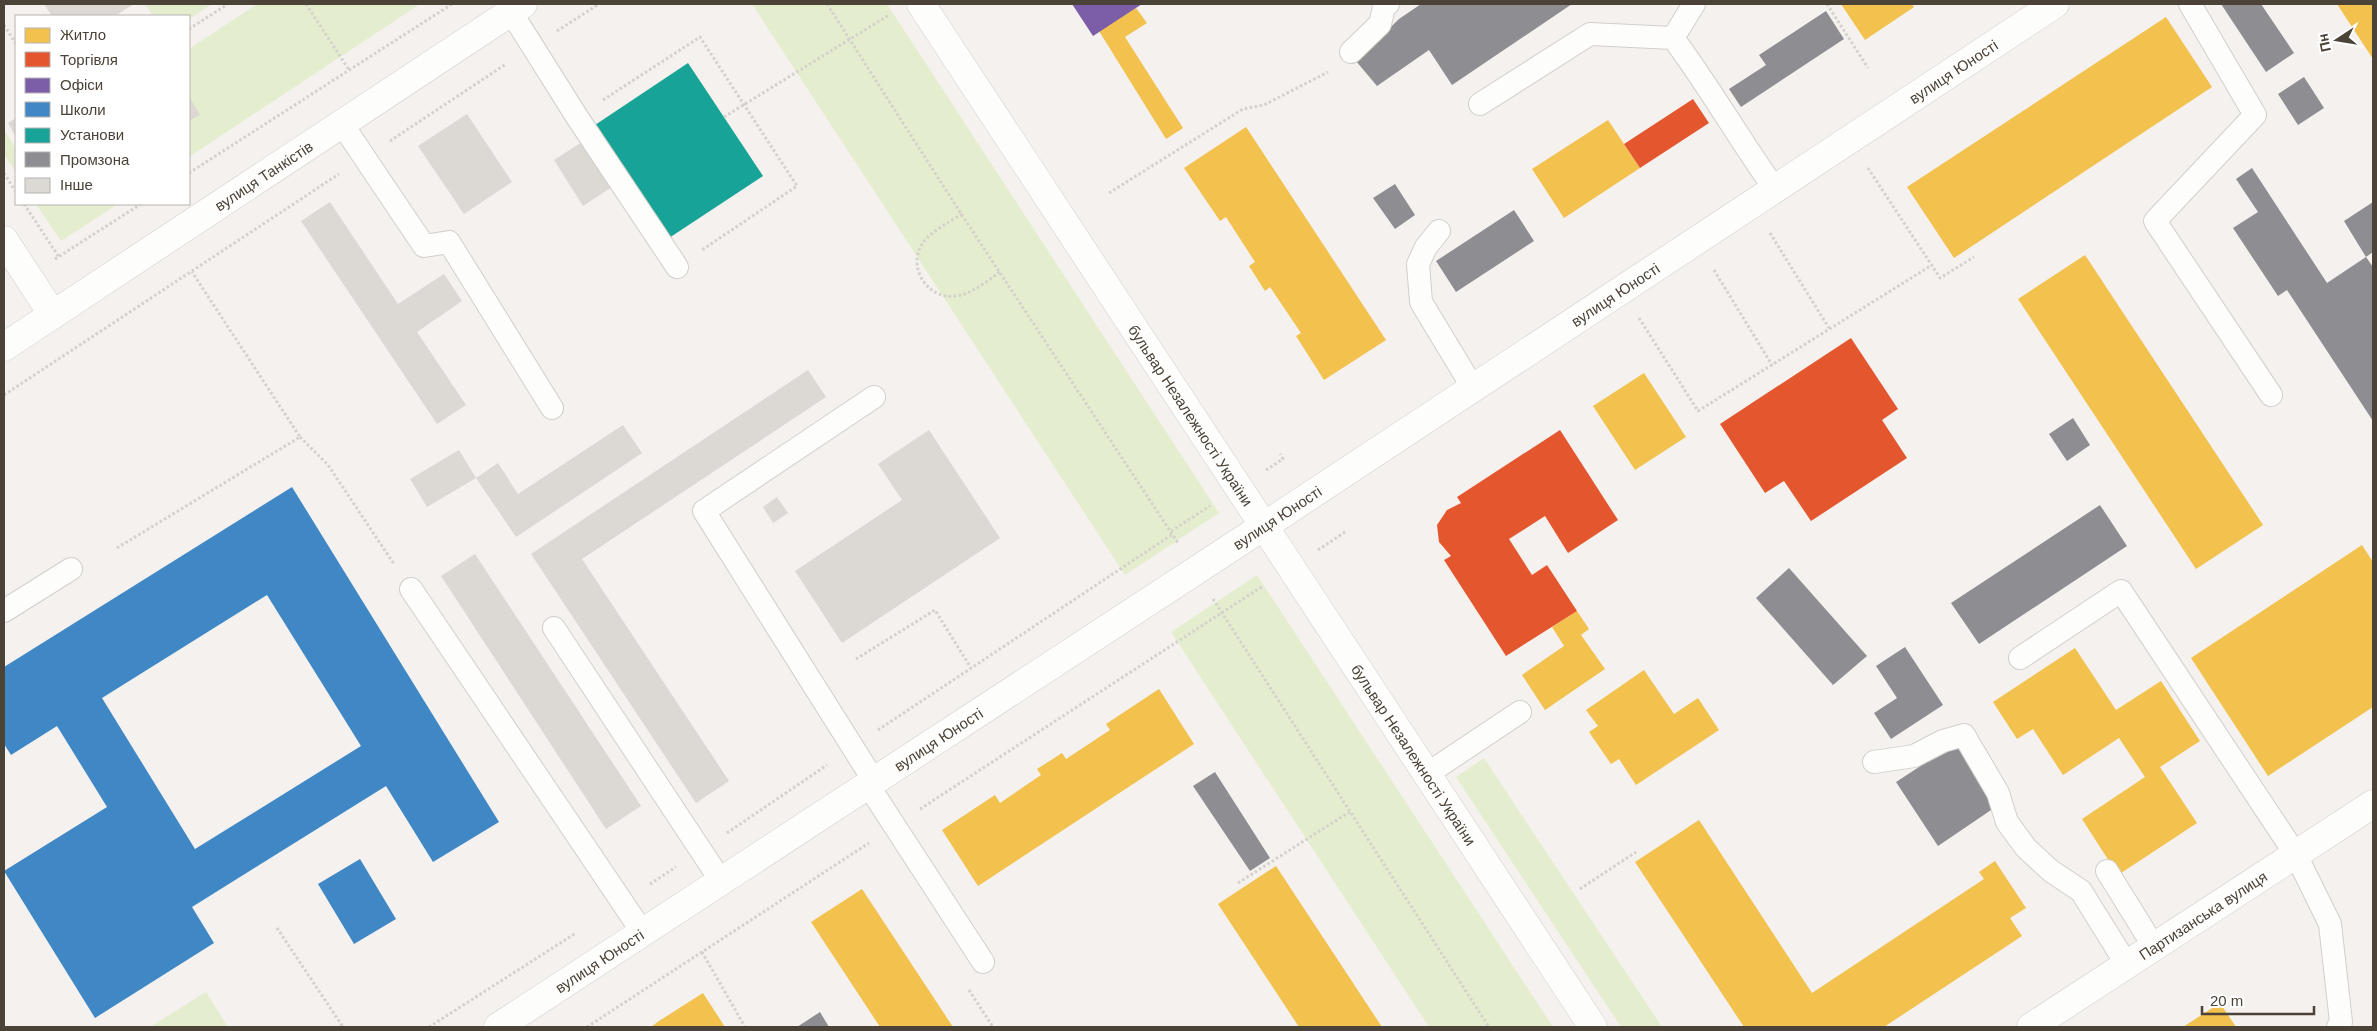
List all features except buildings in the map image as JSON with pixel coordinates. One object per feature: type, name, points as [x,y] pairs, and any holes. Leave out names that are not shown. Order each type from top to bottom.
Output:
[{"type":"street","name":"бульвар Незалежності України","points":[[921,4],[1594,1027]]},
{"type":"street","name":"вулиця Юності","points":[[498,1027],[1196,571],[2055,4]]},
{"type":"street","name":"вулиця Танкістів","points":[[4,347],[517,8]]},
{"type":"street","points":[[4,240],[53,315]]},
{"type":"street","name":"Партизанська вулиця","points":[[2032,1027],[2373,804]]},
{"type":"lane","points":[[1351,52],[1380,24],[1384,7],[1388,4]]},
{"type":"lane","points":[[1673,38],[1694,4]]},
{"type":"lane","points":[[2190,4],[2255,115],[2155,221],[2271,395]]},
{"type":"lane","points":[[517,8],[533,46],[577,117],[677,267]]},
{"type":"lane","points":[[1480,104],[1590,34],[1673,38]]},
{"type":"lane","points":[[1673,38],[1698,71],[1746,148],[1774,188]]},
{"type":"lane","points":[[342,124],[424,246],[448,242],[552,408]]},
{"type":"lane","points":[[1439,231],[1426,247],[1418,264],[1421,302],[1473,388]]},
{"type":"lane","points":[[874,397],[704,511],[853,747],[894,826],[983,962]]},
{"type":"lane","points":[[4,611],[71,569]]},
{"type":"lane","points":[[411,589],[642,933]]},
{"type":"lane","points":[[2020,658],[2121,591],[2296,855],[2330,924],[2341,1022],[2338,1027]]},
{"type":"lane","points":[[554,628],[721,881]]},
{"type":"lane","points":[[1427,774],[1520,712]]},
{"type":"lane","points":[[1874,762],[1914,756],[1943,741],[1964,735],[1998,793],[2007,822],[2026,848],[2051,871],[2081,891],[2127,965]]},
{"type":"lane","points":[[2107,871],[2154,947]]},
{"type":"path","points":[[190,28],[228,4]]},
{"type":"path","points":[[306,4],[349,70]]},
{"type":"path","points":[[190,172],[452,4]]},
{"type":"path","points":[[4,395],[599,4]]},
{"type":"path","points":[[827,4],[962,214],[1173,534],[1489,1027]]},
{"type":"path","points":[[1827,4],[1868,68]]},
{"type":"path","points":[[724,117],[895,11]]},
{"type":"path","points":[[4,25],[15,42]]},
{"type":"path","points":[[577,117],[700,37],[798,186],[677,267]]},
{"type":"path","points":[[1109,193],[1243,109],[1264,105],[1326,74],[1351,52]]},
{"type":"path","points":[[1868,168],[1940,278],[1974,256]]},
{"type":"path","points":[[4,173],[15,190]]},
{"type":"path","points":[[25,205],[59,257],[139,205]]},
{"type":"path","points":[[962,214],[933,233],[921,246],[917,264],[923,282],[937,293],[955,296],[972,290],[1000,272]]},
{"type":"path","points":[[1770,233],[1829,328]]},
{"type":"path","points":[[1639,318],[1698,411],[1932,264]]},
{"type":"path","points":[[1713,270],[1772,365]]},
{"type":"path","points":[[192,272],[300,437],[328,465],[411,589]]},
{"type":"path","points":[[117,548],[300,437]]},
{"type":"path","points":[[587,1027],[1345,532]]},
{"type":"path","points":[[853,747],[1173,534]]},
{"type":"path","points":[[856,659],[935,610],[971,668]]},
{"type":"path","points":[[1238,883],[1351,811]]},
{"type":"path","points":[[1580,889],[1636,852]]},
{"type":"path","points":[[277,928],[343,1027]]},
{"type":"path","points":[[702,952],[745,1027]]},
{"type":"green space","points":[[145,4],[212,4],[190,18],[190,15],[152,15]]},
{"type":"green space","points":[[257,4],[420,4],[190,156],[190,48]]},
{"type":"green space","points":[[752,4],[887,4],[1219,513],[1125,575]]},
{"type":"green space","points":[[4,130],[15,147],[15,171],[4,154]]},
{"type":"green space","points":[[37,205],[116,205],[61,241]]},
{"type":"green space","points":[[1257,575],[1553,1027],[1429,1027],[1171,632]]},
{"type":"green space","points":[[1484,758],[1662,1027],[1621,1027],[1456,777]]},
{"type":"green space","points":[[206,992],[228,1027],[150,1027]]}]
